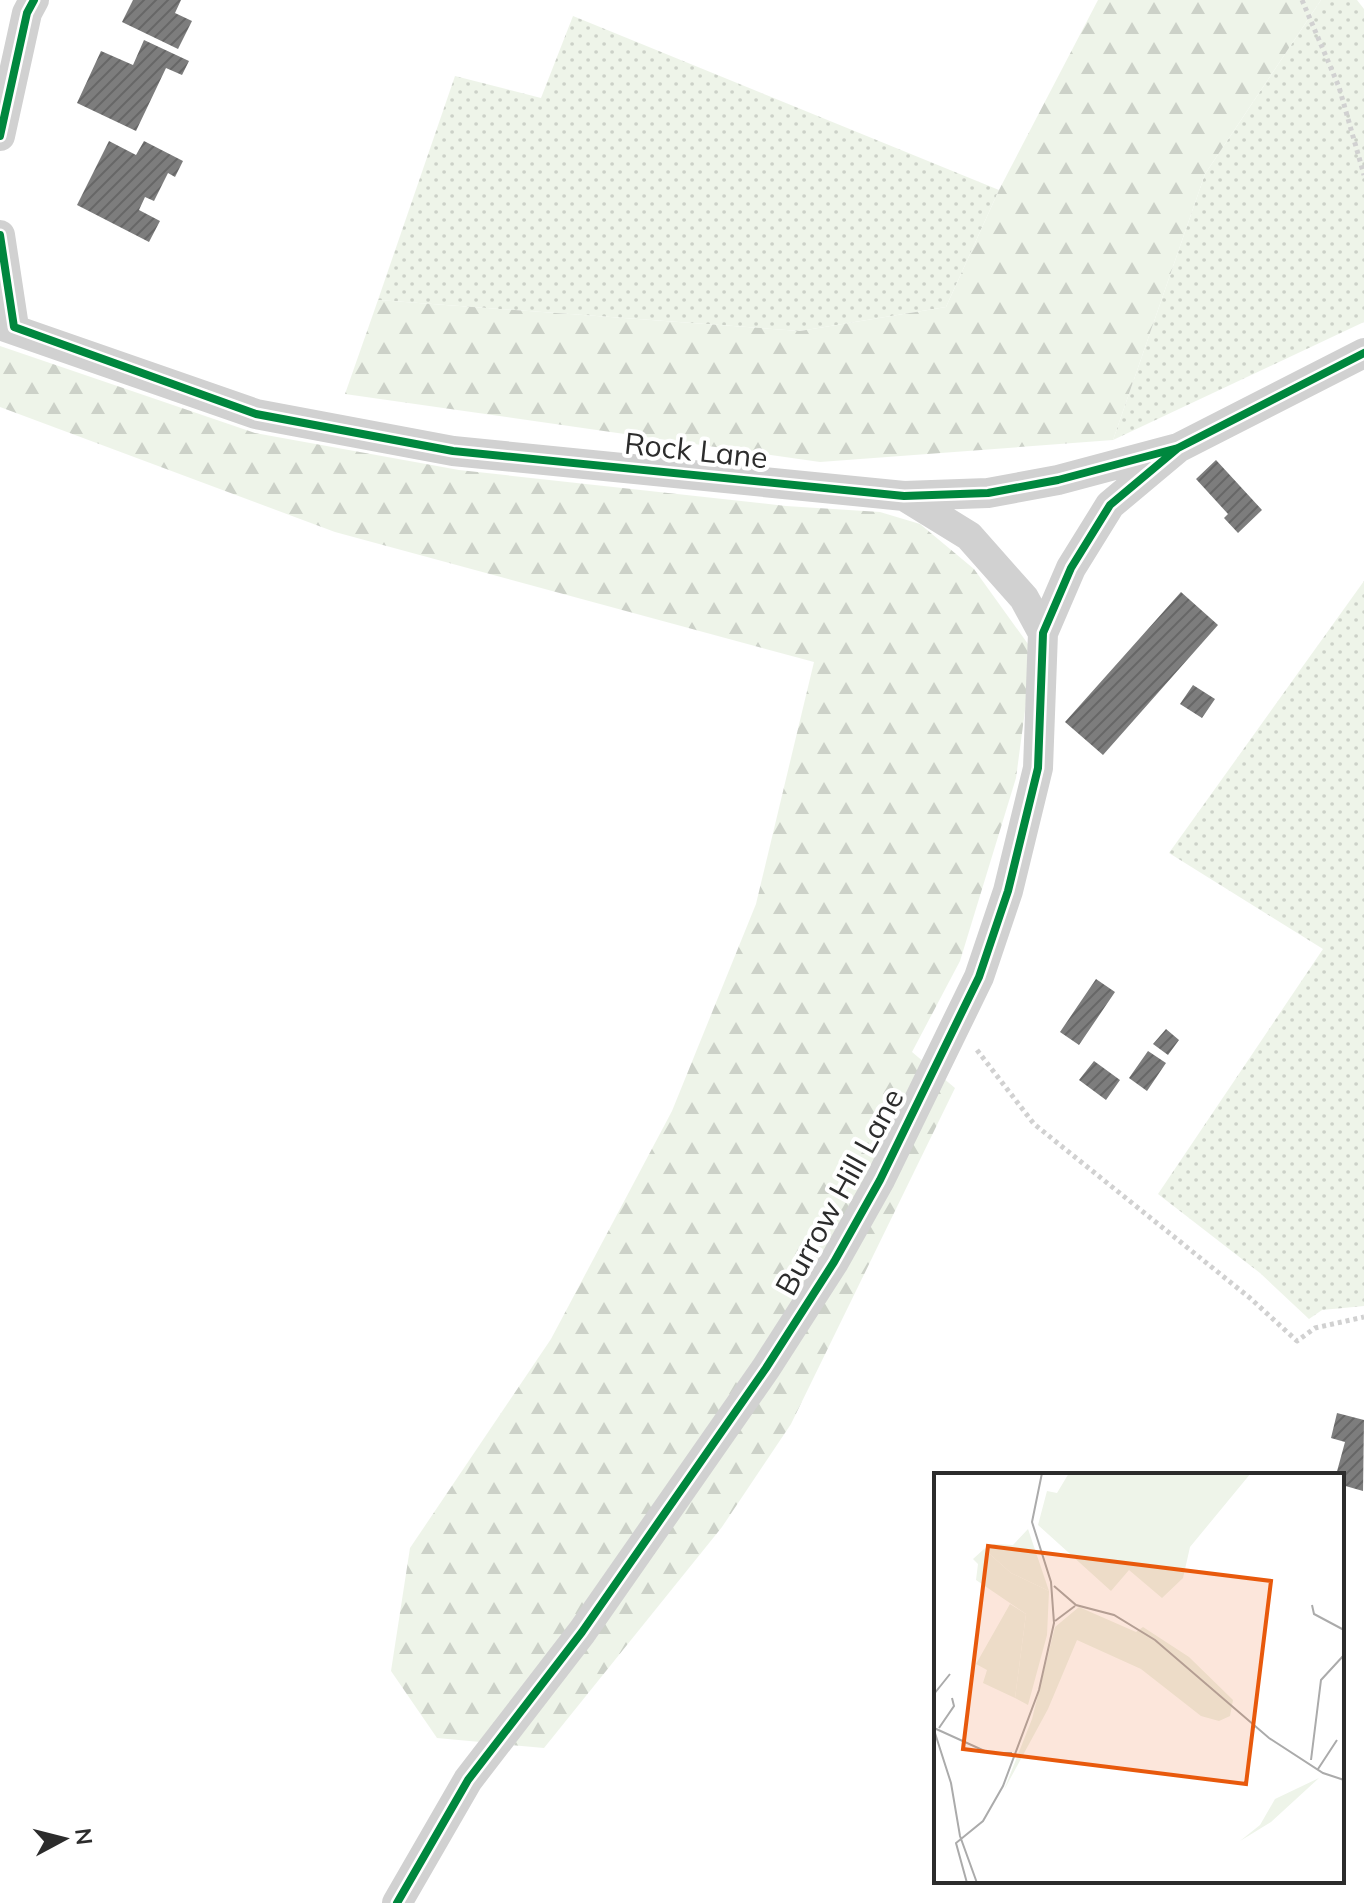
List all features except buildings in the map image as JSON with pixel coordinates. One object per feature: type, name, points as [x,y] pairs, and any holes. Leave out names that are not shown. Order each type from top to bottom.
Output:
[{"type":"street","points":[[0,136],[27,13],[34,0]]},
{"type":"street","name":"Rock Lane","points":[[0,235],[7,326],[256,414],[453,451],[904,496],[988,493],[1058,480],[1178,448],[1364,353]]},
{"type":"street","name":"Burrow Hill Lane","points":[[397,1903],[468,1780],[582,1632],[671,1507],[834,1262],[880,1180],[979,977],[1008,891],[1038,768],[1043,633],[1071,568],[1110,505],[1178,448]]},
{"type":"street","name":"Rock Lane","points":[[904,496],[969,536],[1024,598],[1043,633]]},
{"type":"path","points":[[1302,0],[1339,87],[1364,175]]},
{"type":"path","points":[[951,1030],[977,1050],[1034,1124],[1250,1298],[1297,1341],[1315,1328],[1364,1317]]},
{"type":"green space","points":[[1098,0],[1321,0],[1205,174],[1113,440],[820,462],[345,394],[378,300],[800,331],[946,307],[999,190]]},
{"type":"green space","points":[[1321,0],[1357,0],[1364,9],[1364,322],[1113,440],[1205,174]]},
{"type":"green space","points":[[573,16],[999,190],[946,307],[800,331],[378,300],[455,76],[541,98]]},
{"type":"green space","points":[[0,346],[255,433],[459,470],[786,506],[880,512],[920,524],[974,569],[1033,651],[1016,778],[960,961],[912,1052],[955,1088],[791,1424],[722,1527],[544,1748],[437,1738],[391,1671],[410,1548],[551,1339],[672,1111],[756,904],[814,662],[335,532],[0,407]]},
{"type":"green space","points":[[1364,581],[1364,1306],[1322,1310],[1309,1319],[1260,1273],[1158,1194],[1323,949],[1169,853]]},
{"type":"cycle path","points":[[0,136],[27,13],[34,0]]},
{"type":"cycle path","points":[[0,235],[14,327],[256,414],[453,451],[904,496],[988,493],[1058,480],[1178,448],[1364,353]]},
{"type":"cycle path","points":[[397,1903],[468,1780],[582,1632],[766,1368],[834,1262],[880,1180],[979,977],[1008,891],[1038,768],[1043,633],[1071,568],[1110,505],[1178,448]]}]
